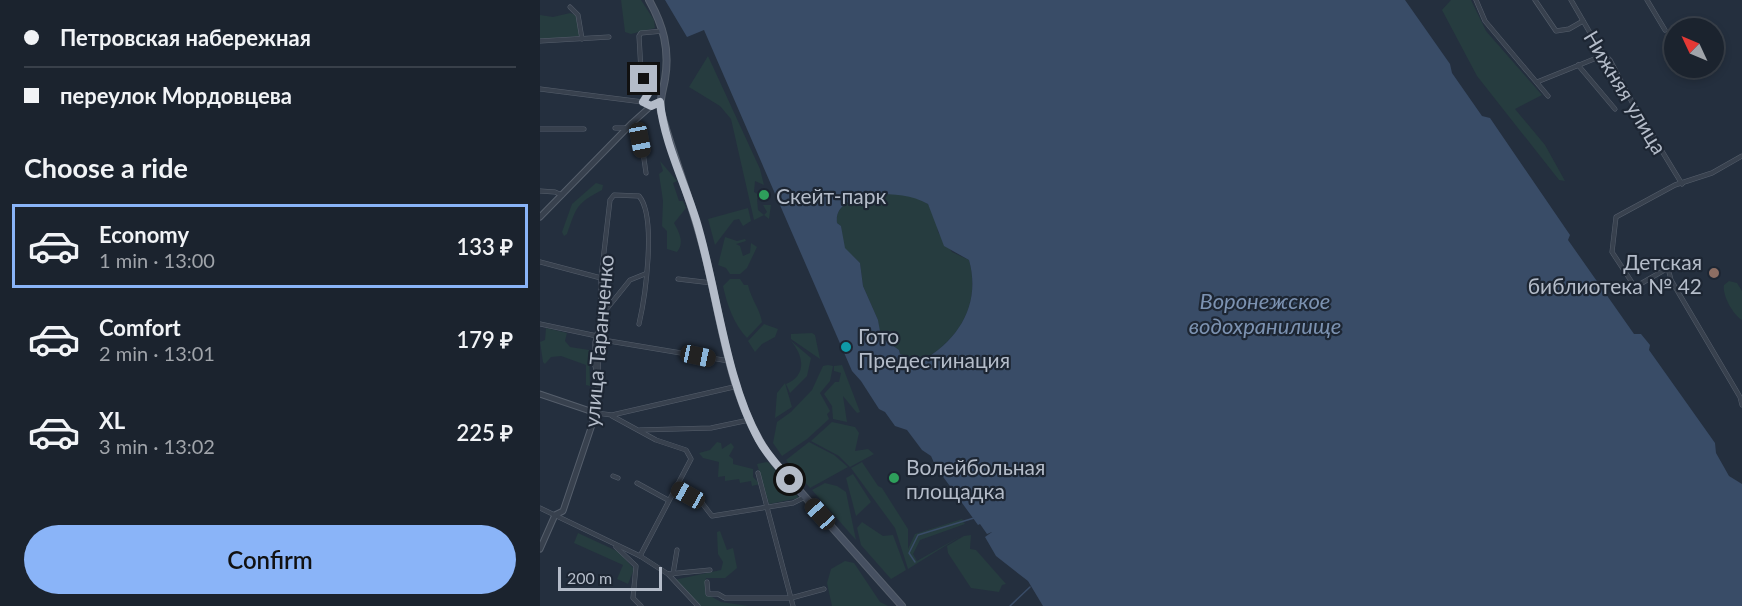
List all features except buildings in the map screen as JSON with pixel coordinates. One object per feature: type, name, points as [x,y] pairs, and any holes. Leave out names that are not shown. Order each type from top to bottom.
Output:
[{"type":"main road","points":[[649,0],[664,31],[666,65],[660,102],[749,420],[766,452],[902,606]]},
{"type":"street","points":[[1476,0],[1485,21],[1548,96]]},
{"type":"street","points":[[1535,0],[1556,31],[1569,29],[1583,21]]},
{"type":"street","name":"Нижняя улица","points":[[1571,0],[1604,55],[1610,60],[1632,102],[1682,184]]},
{"type":"street","points":[[1647,0],[1664,28]]},
{"type":"street","points":[[570,7],[578,15],[582,39]]},
{"type":"street","points":[[643,102],[648,94],[640,71],[639,36],[641,33],[664,31]]},
{"type":"street","points":[[540,41],[609,37]]},
{"type":"street","points":[[1537,82],[1604,55]]},
{"type":"street","points":[[1578,65],[1615,109]]},
{"type":"street","points":[[540,89],[643,102],[651,106]]},
{"type":"street","points":[[540,217],[632,123],[651,106],[660,102]]},
{"type":"street","points":[[632,123],[639,131],[646,173]]},
{"type":"street","points":[[615,128],[627,128]]},
{"type":"street","points":[[540,129],[584,129]]},
{"type":"street","points":[[1742,156],[1712,173],[1682,184],[1616,217],[1612,252],[1635,287],[1668,268],[1671,280],[1740,397],[1742,405]]},
{"type":"street","points":[[540,191],[562,195]]},
{"type":"street","name":"улица Таранченко","points":[[540,549],[555,515],[562,511],[596,413],[597,336],[601,316],[602,278],[610,200],[614,195],[636,195],[642,198],[649,238],[645,274]]},
{"type":"street","points":[[540,262],[602,278]]},
{"type":"street","points":[[601,316],[630,280],[645,274],[639,324]]},
{"type":"street","points":[[678,279],[712,283]]},
{"type":"street","points":[[540,324],[597,336]]},
{"type":"street","points":[[598,376],[600,352],[603,345],[609,341],[731,361]]},
{"type":"street","points":[[612,416],[738,386]]},
{"type":"street","points":[[540,394],[596,413],[612,416],[640,429],[656,440],[686,450],[691,459],[640,556]]},
{"type":"street","points":[[640,429],[711,428],[749,420]]},
{"type":"street","points":[[758,473],[793,606]]},
{"type":"street","points":[[613,476],[618,478]]},
{"type":"street","points":[[637,483],[668,500]]},
{"type":"street","points":[[675,488],[702,503],[712,516],[793,503],[805,497]]},
{"type":"street","points":[[540,508],[640,556],[671,574],[698,606]]},
{"type":"street","points":[[611,542],[636,566],[633,598],[641,606]]},
{"type":"street","points":[[671,574],[677,550]]},
{"type":"street","points":[[671,574],[710,570]]},
{"type":"street","points":[[707,582],[708,594],[718,594],[725,598],[791,598],[824,590]]},
{"type":"green space","points":[[621,0],[641,0],[654,20],[655,28],[631,34],[625,32]]},
{"type":"green space","points":[[1451,0],[1471,0],[1486,31],[1542,95],[1515,109],[1545,145],[1565,181],[1559,180],[1477,76],[1442,10]]},
{"type":"green space","points":[[570,13],[576,15],[580,36],[540,39],[540,15],[553,17]]},
{"type":"green space","points":[[708,56],[760,169],[764,185],[755,181],[754,192],[761,196],[757,199],[758,210],[764,215],[754,220],[731,119],[720,106],[689,87]]},
{"type":"green space","points":[[660,161],[677,181],[673,183],[679,201],[683,201],[686,208],[674,223],[681,241],[677,252],[667,249],[667,231],[662,226],[663,201],[659,174],[663,171]]},
{"type":"green space","points":[[596,183],[603,185],[602,190],[578,207],[567,234],[564,236],[562,232],[572,204]]},
{"type":"green space","points":[[865,194],[900,194],[916,197],[928,204],[937,223],[938,232],[952,252],[969,260],[972,291],[964,318],[957,331],[947,342],[922,361],[900,354],[899,350],[880,337],[878,320],[863,286],[860,263],[844,248],[841,226],[837,223],[837,217],[845,204]]},
{"type":"green space","points":[[763,205],[771,205],[769,219],[764,215],[767,212]]},
{"type":"green space","points":[[748,208],[751,221],[743,226],[739,219],[734,220],[715,245],[708,219]]},
{"type":"green space","points":[[725,237],[737,241],[745,239],[746,241],[736,244],[740,246],[743,256],[750,253],[751,243],[757,247],[747,268],[740,274],[730,274],[726,268],[718,265]]},
{"type":"green space","points":[[730,279],[740,279],[744,285],[748,285],[761,317],[762,322],[747,338],[735,320],[727,300],[723,286]]},
{"type":"green space","points":[[1729,281],[1737,283],[1742,291],[1742,320],[1726,299],[1724,285]]},
{"type":"green space","points":[[764,324],[778,329],[775,337],[762,344],[755,352],[748,341]]},
{"type":"green space","points":[[546,328],[567,333],[565,341],[570,347],[589,350],[590,386],[586,385],[586,365],[561,356],[551,357],[545,364],[543,362],[540,342],[545,340]]},
{"type":"green space","points":[[812,333],[815,335],[820,359],[791,339],[791,334]]},
{"type":"green space","points":[[791,341],[811,358],[807,376],[790,393],[786,384],[798,375],[801,364],[798,352]]},
{"type":"green space","points":[[842,365],[860,412],[857,413],[843,396],[847,422],[833,419],[832,406],[824,394],[835,382],[839,382],[841,373],[834,371],[834,366]]},
{"type":"green space","points":[[823,366],[833,366],[830,381],[820,393],[830,411],[827,414],[829,419],[807,439],[782,456],[773,443],[777,422],[791,412],[812,390]]},
{"type":"green space","points":[[785,383],[792,407],[775,418],[777,393]]},
{"type":"green space","points":[[832,422],[855,427],[859,433],[855,451],[868,449],[874,454],[850,467],[839,456],[811,441]]},
{"type":"green space","points":[[717,442],[721,443],[722,449],[731,443],[734,447],[729,456],[733,459],[733,464],[753,469],[753,477],[760,484],[752,486],[751,481],[740,483],[739,479],[725,481],[725,476],[718,477],[719,462],[703,458],[699,453],[710,450]]},
{"type":"green space","points":[[809,442],[834,455],[848,467],[810,488],[786,460]]},
{"type":"green space","points":[[767,462],[799,498],[769,504],[757,464]]},
{"type":"green space","points":[[862,462],[908,529],[908,549],[915,534],[962,519],[965,524],[920,540],[913,554],[917,561],[961,536],[908,569],[895,528],[851,468]]},
{"type":"green space","points":[[853,474],[871,502],[856,516],[846,478]]},
{"type":"green space","points":[[825,483],[837,486],[846,492],[856,540],[812,490]]},
{"type":"green space","points":[[862,522],[883,536],[893,535],[906,570],[891,579],[861,545],[857,528]]},
{"type":"green space","points":[[720,531],[727,550],[733,548],[737,568],[725,578],[706,578],[705,593],[721,602],[749,606],[700,606],[674,580],[721,570],[723,562],[718,554],[717,532]]},
{"type":"green space","points":[[578,533],[619,552],[634,569],[628,584],[617,579],[623,565],[574,543]]},
{"type":"green space","points":[[971,535],[970,549],[976,550],[1006,584],[1002,585],[999,592],[971,588],[948,553],[947,546],[964,536]]},
{"type":"green space","points":[[845,561],[854,563],[880,602],[888,606],[832,606],[827,583],[831,569]]},
{"type":"water","name":"Воронежское водохранилище","points":[[665,0],[1405,0],[1450,64],[1452,73],[1482,116],[1490,118],[1570,235],[1568,240],[1634,334],[1641,334],[1650,345],[1649,350],[1715,443],[1716,453],[1729,476],[1742,484],[1742,606],[1043,606],[1028,581],[996,556],[985,537],[992,532],[987,534],[980,524],[978,525],[936,467],[931,456],[922,450],[907,430],[895,426],[885,412],[879,409],[852,371],[704,30],[687,37]],"holes":[[[865,194],[906,196],[928,204],[944,246],[969,260],[972,291],[964,318],[957,331],[947,342],[922,361],[900,354],[899,350],[881,337],[878,320],[863,286],[860,263],[845,248],[837,217],[845,204]]]},
{"type":"waterway","points":[[915,562],[909,553],[918,535],[974,518]]},
{"type":"waterway","points":[[1010,606],[1030,587]]},
{"type":"place","name":"Скейт-парк","points":[[764,195]]},
{"type":"place","name":"Детская библиотека № 42","points":[[1714,273]]},
{"type":"place","name":"Гото Предестинация","points":[[846,347]]},
{"type":"place","name":"Волейбольная площадка","points":[[894,478]]},
{"type":"route","points":[[644,79],[648,94],[643,102],[651,106],[660,102],[668,135],[696,219],[731,361],[749,420],[766,452],[790,480]]}]
